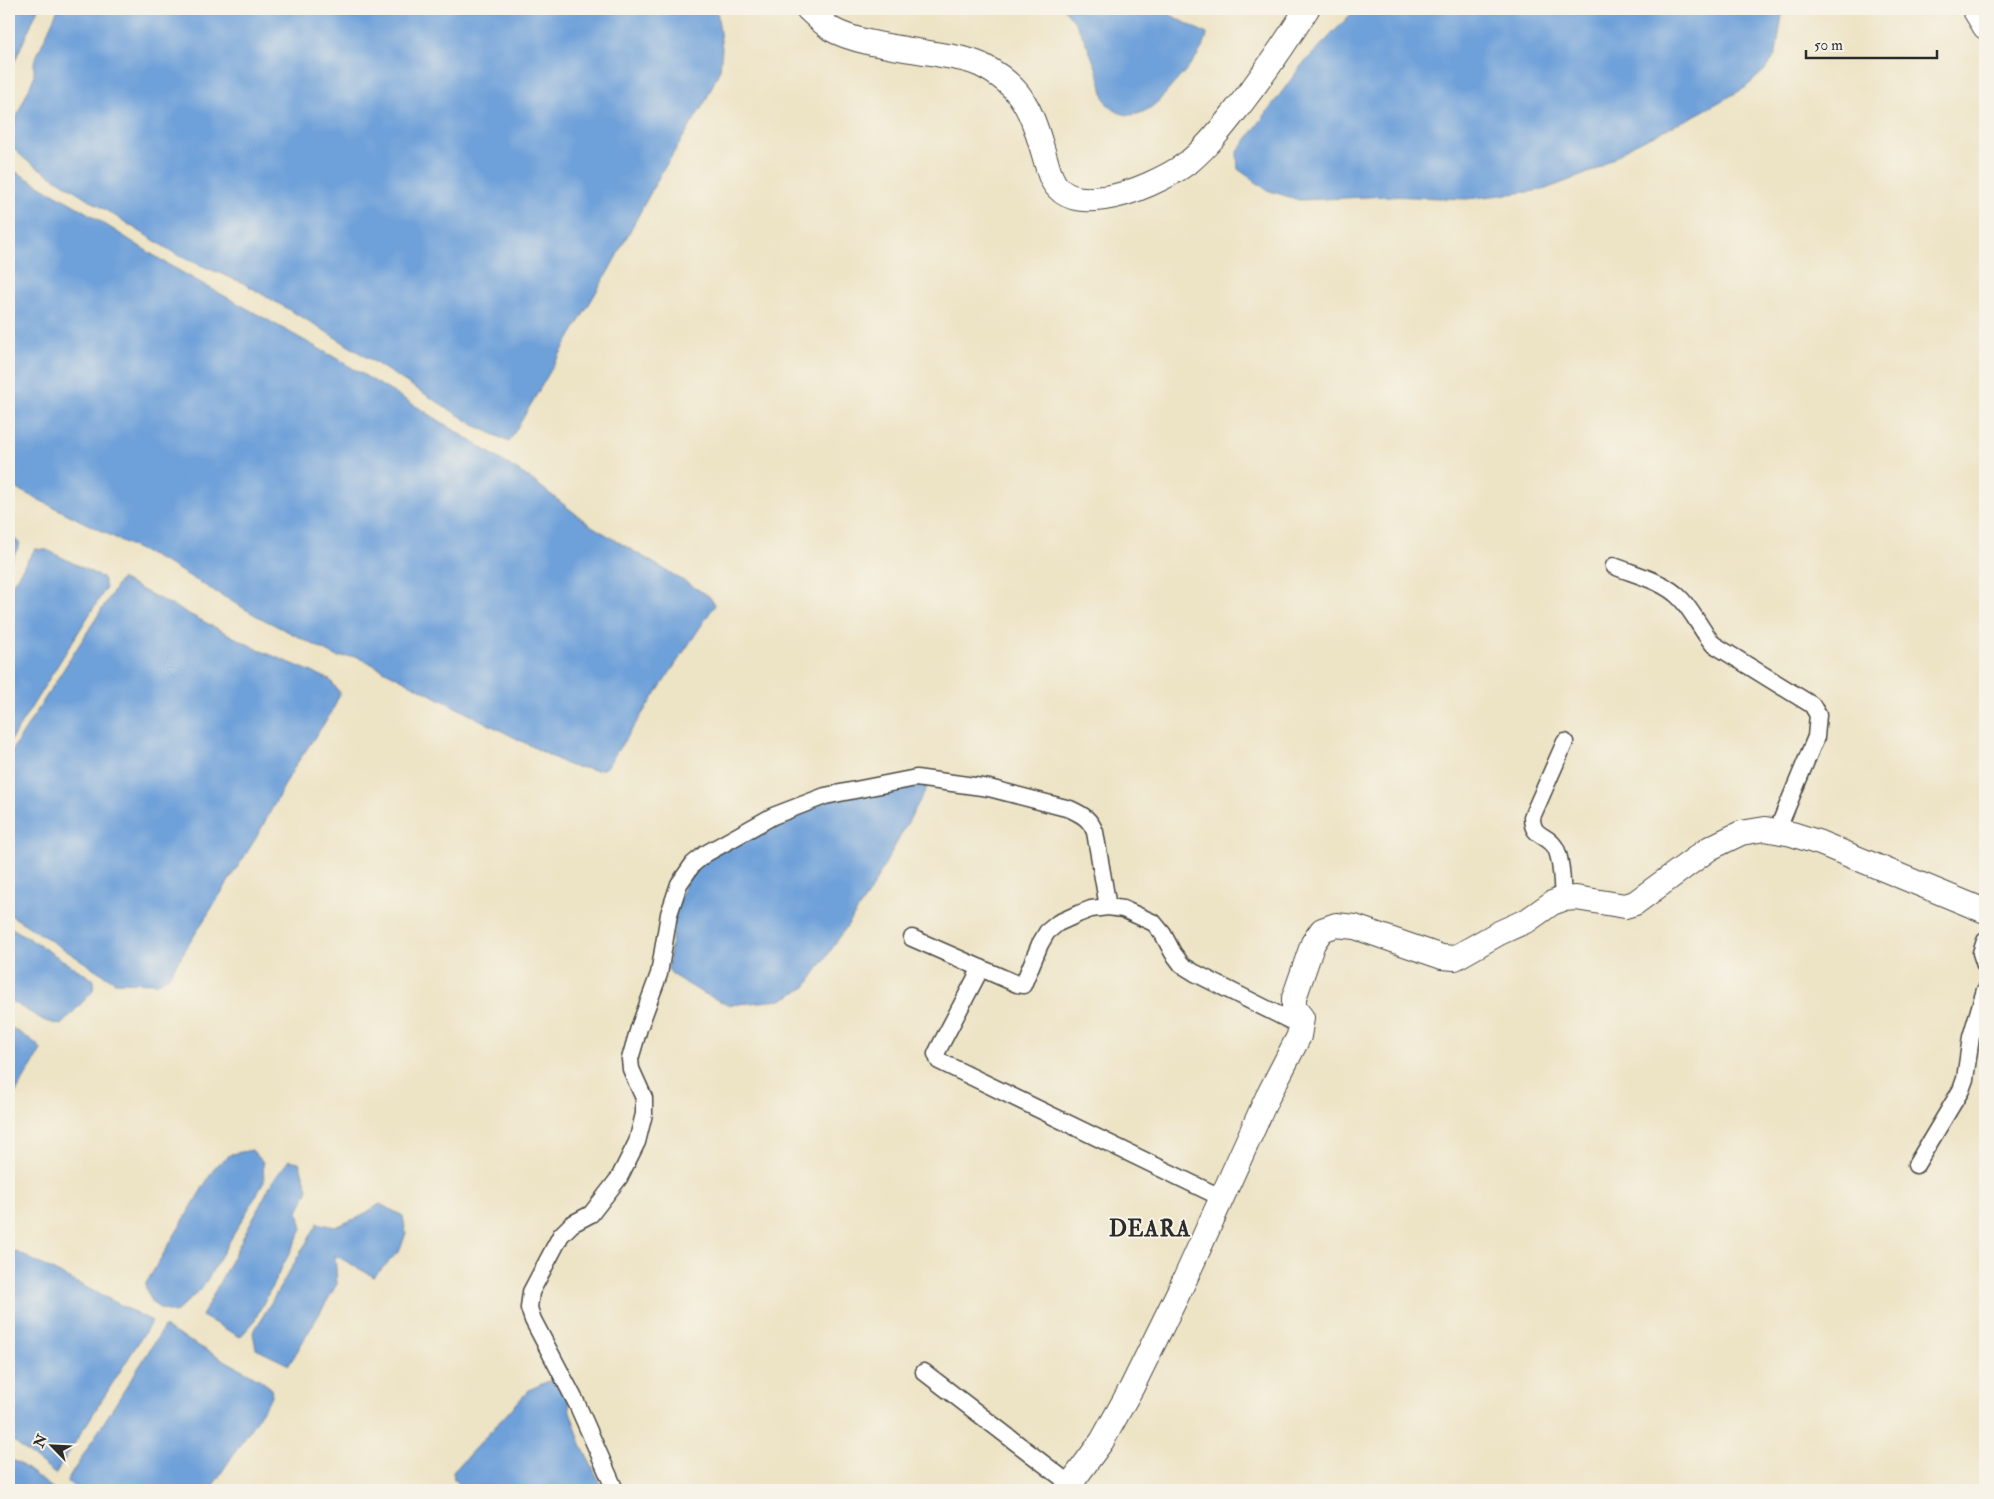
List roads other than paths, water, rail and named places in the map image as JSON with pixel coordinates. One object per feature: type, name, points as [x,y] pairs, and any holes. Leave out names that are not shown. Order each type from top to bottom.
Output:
[{"type":"main road","points":[[808,9],[832,29],[850,36],[955,57],[980,64],[998,76],[1020,95],[1032,114],[1050,177],[1057,187],[1064,195],[1091,200],[1111,198],[1135,189],[1168,175],[1190,161],[1209,143],[1253,88],[1288,40],[1307,9]]},
{"type":"main road","points":[[1974,9],[1985,27]]},
{"type":"main road","points":[[1068,1487],[1102,1441],[1117,1416],[1186,1280],[1267,1098],[1298,1036],[1302,1018],[1294,1008],[1294,998],[1313,943],[1322,930],[1336,925],[1355,927],[1442,957],[1455,958],[1499,933],[1528,920],[1552,903],[1563,899],[1576,898],[1625,906],[1635,903],[1710,848],[1742,833],[1765,829],[1792,834],[1820,843],[1985,912]]},
{"type":"street","points":[[1614,566],[1670,590],[1688,608],[1706,636],[1714,644],[1812,705],[1818,715],[1816,737],[1777,831]]},
{"type":"street","points":[[1563,899],[1558,856],[1555,847],[1532,827],[1532,817],[1565,742]]},
{"type":"street","points":[[615,1490],[577,1404],[533,1320],[528,1308],[528,1300],[541,1271],[561,1235],[572,1224],[591,1214],[619,1178],[637,1142],[644,1114],[644,1098],[631,1068],[630,1059],[659,974],[672,906],[679,884],[693,864],[705,854],[773,816],[816,799],[916,778],[990,788],[1070,809],[1082,815],[1090,821],[1095,832],[1108,908]]},
{"type":"street","points":[[912,938],[1023,985],[1040,944],[1047,932],[1058,923],[1091,909],[1122,909],[1154,923],[1182,965],[1301,1026]]},
{"type":"street","points":[[1985,941],[1980,953],[1985,965]]},
{"type":"street","points":[[980,968],[936,1054],[939,1061],[1222,1198]]},
{"type":"street","points":[[1916,1166],[1961,1090],[1966,1074],[1971,1038],[1985,990]]},
{"type":"street","points":[[924,1372],[1068,1487]]},
{"type":"water","points":[[9,9],[38,9],[9,74]]},
{"type":"water","points":[[58,9],[717,9],[722,49],[720,69],[705,102],[660,175],[609,270],[509,442],[474,425],[317,326],[243,283],[179,256],[26,160],[13,148],[11,137],[13,125],[34,77],[34,62]]},
{"type":"water","points":[[1064,9],[1159,9],[1207,34],[1201,49],[1184,73],[1151,108],[1138,114],[1125,114],[1118,112],[1106,102],[1099,76],[1085,41],[1076,24]]},
{"type":"water","points":[[1356,9],[1783,9],[1776,53],[1768,67],[1745,88],[1692,117],[1633,145],[1596,170],[1543,190],[1467,199],[1389,196],[1299,200],[1267,190],[1238,169],[1237,153],[1301,66]]},
{"type":"water","points":[[9,168],[81,209],[169,265],[334,357],[424,411],[531,479],[590,525],[709,596],[715,605],[606,768],[597,770],[570,766],[356,656],[338,657],[255,615],[172,566],[9,485]]},
{"type":"water","points":[[9,533],[20,544],[9,565]]},
{"type":"water","points":[[35,549],[47,550],[103,578],[106,588],[9,743],[9,589]]},
{"type":"water","points":[[121,579],[259,650],[329,679],[340,693],[332,712],[295,766],[256,838],[168,977],[158,983],[115,982],[9,914],[9,755]]},
{"type":"water","points":[[930,782],[868,895],[806,987],[781,1000],[728,1005],[674,976],[668,969],[676,908],[688,878],[705,859],[827,797]]},
{"type":"water","points":[[9,926],[94,980],[93,991],[61,1025],[45,1021],[9,1000]]},
{"type":"water","points":[[9,1026],[37,1044],[41,1050],[9,1104]]},
{"type":"water","points":[[252,1150],[263,1162],[264,1182],[203,1287],[175,1313],[158,1307],[149,1296],[145,1285],[215,1167],[231,1154]]},
{"type":"water","points":[[289,1160],[299,1162],[308,1189],[298,1212],[302,1229],[253,1323],[240,1337],[202,1316],[272,1182]]},
{"type":"water","points":[[380,1204],[403,1216],[406,1233],[400,1250],[374,1277],[335,1255],[337,1284],[289,1365],[256,1349],[253,1333],[318,1223],[335,1227],[359,1217]]},
{"type":"water","points":[[9,1248],[152,1321],[55,1474],[9,1438]]},
{"type":"water","points":[[164,1327],[259,1379],[271,1388],[272,1396],[210,1490],[78,1490],[67,1481]]},
{"type":"water","points":[[557,1377],[568,1397],[570,1411],[582,1447],[604,1490],[466,1490],[454,1479],[453,1472],[529,1390]]},
{"type":"water","points":[[12,1460],[19,1463],[55,1490],[9,1490],[9,1461]]},
{"type":"district","name":"DEARA","points":[[1150,1228]]}]
